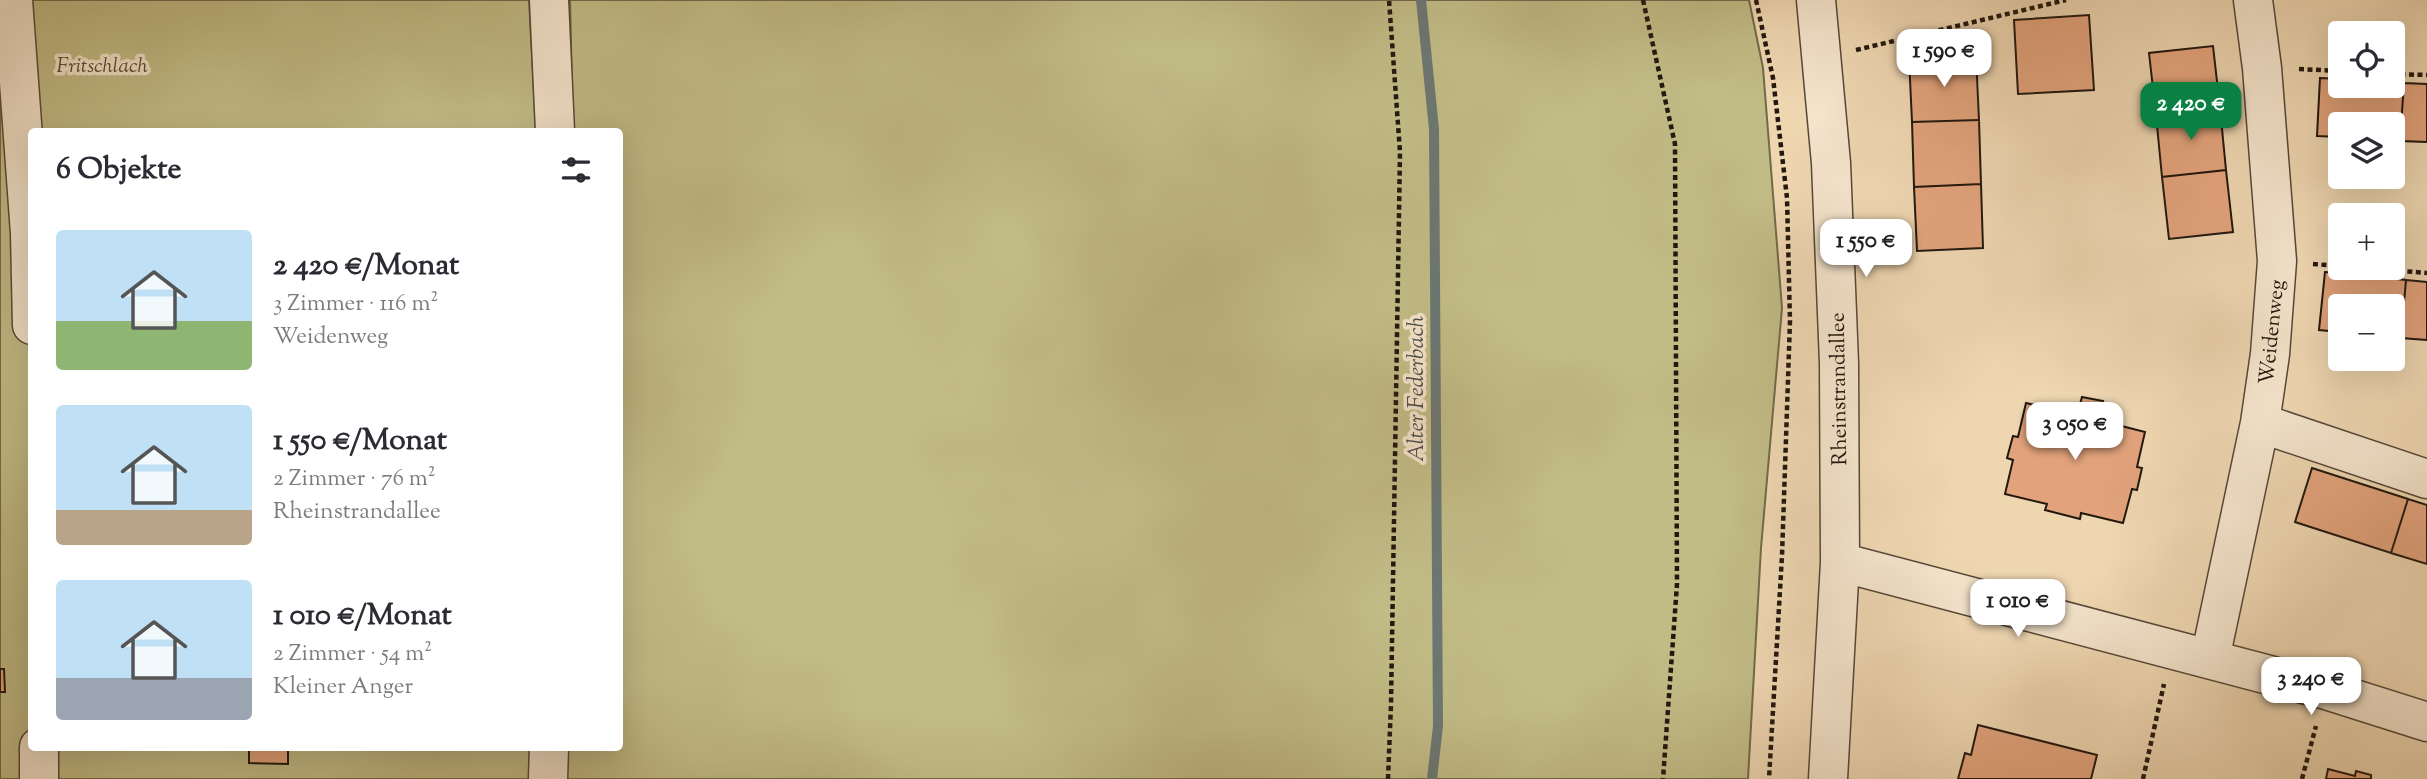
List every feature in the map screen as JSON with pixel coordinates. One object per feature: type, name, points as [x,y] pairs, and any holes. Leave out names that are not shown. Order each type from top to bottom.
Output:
[{"type":"street","points":[[13,0],[28,206]]},
{"type":"street","points":[[549,0],[555,128]]},
{"type":"street","name":"Rheinstrandallee","points":[[1816,0],[1831,163],[1839,363],[1840,562],[1828,779]]},
{"type":"street","name":"Weidenweg","points":[[2210,659],[2260,423],[2270,354],[2277,261],[2262,68],[2253,0]]},
{"type":"street","points":[[2260,423],[2427,479]]},
{"type":"street","points":[[1840,562],[2326,690],[2427,722]]},
{"type":"street","points":[[39,751],[39,779]]},
{"type":"street","points":[[548,779],[549,751]]},
{"type":"path","points":[[1388,779],[1400,152],[1389,0]]},
{"type":"path","points":[[1643,0],[1675,144],[1677,584],[1663,779]]},
{"type":"path","points":[[1756,0],[1773,78],[1787,198],[1790,321],[1782,556],[1769,779]]},
{"type":"path","points":[[1823,58],[2066,0]]},
{"type":"path","points":[[2405,74],[2427,75]]},
{"type":"path","points":[[2405,271],[2427,272]]},
{"type":"path","points":[[2143,779],[2172,649]]},
{"type":"path","points":[[2302,779],[2326,690]]},
{"type":"green space","name":"Fritschlach","points":[[0,0],[529,0],[536,128],[28,128],[28,751],[530,751],[529,779],[0,779]]},
{"type":"green space","points":[[570,0],[1749,0],[1763,68],[1782,308],[1761,548],[1748,779],[566,779],[567,751],[623,751],[623,128],[573,128]]},
{"type":"building","points":[[2089,15],[2094,90],[2018,94],[2014,20]]},
{"type":"building","points":[[2213,46],[2220,108],[2156,115],[2149,53]]},
{"type":"building","points":[[1976,56],[1979,120],[1912,122],[1909,58]]},
{"type":"building","points":[[2320,78],[2328,78],[2328,98],[2403,98],[2402,112],[2328,112],[2328,136],[2317,136]]},
{"type":"building","points":[[2405,83],[2427,84],[2427,142],[2405,141],[2405,112],[2402,112]]},
{"type":"building","points":[[2220,108],[2226,170],[2162,177],[2156,115]]},
{"type":"building","points":[[1979,120],[1981,184],[1914,187],[1912,122]]},
{"type":"building","points":[[2226,170],[2233,232],[2169,239],[2162,177]]},
{"type":"building","points":[[1981,184],[1983,248],[1917,251],[1914,187]]},
{"type":"building","points":[[2325,272],[2328,272],[2328,280],[2406,280],[2405,294],[2328,294],[2328,331],[2319,330]]},
{"type":"building","points":[[2406,280],[2427,282],[2427,340],[2405,338]]},
{"type":"building","points":[[2082,397],[2103,401],[2098,420],[2145,432],[2137,467],[2142,468],[2137,490],[2132,489],[2123,523],[2081,513],[2080,519],[2045,510],[2047,504],[2005,494],[2013,460],[2007,458],[2013,436],[2018,437],[2026,403],[2077,415]]},
{"type":"building","points":[[2312,468],[2408,499],[2391,553],[2295,522]]},
{"type":"building","points":[[2408,499],[2427,505],[2427,564],[2391,553]]},
{"type":"building","points":[[0,669],[4,669],[5,692],[0,692]]},
{"type":"building","points":[[1978,725],[2097,755],[2091,779],[1958,779],[1965,753],[1971,755]]},
{"type":"building","points":[[249,751],[288,751],[288,764],[249,763]]},
{"type":"building","points":[[2328,769],[2355,776],[2356,771],[2371,775],[2371,779],[2326,779]]},
{"type":"waterway","name":"Alter Federbach","points":[[1421,0],[1434,129],[1438,726],[1432,779]]}]
